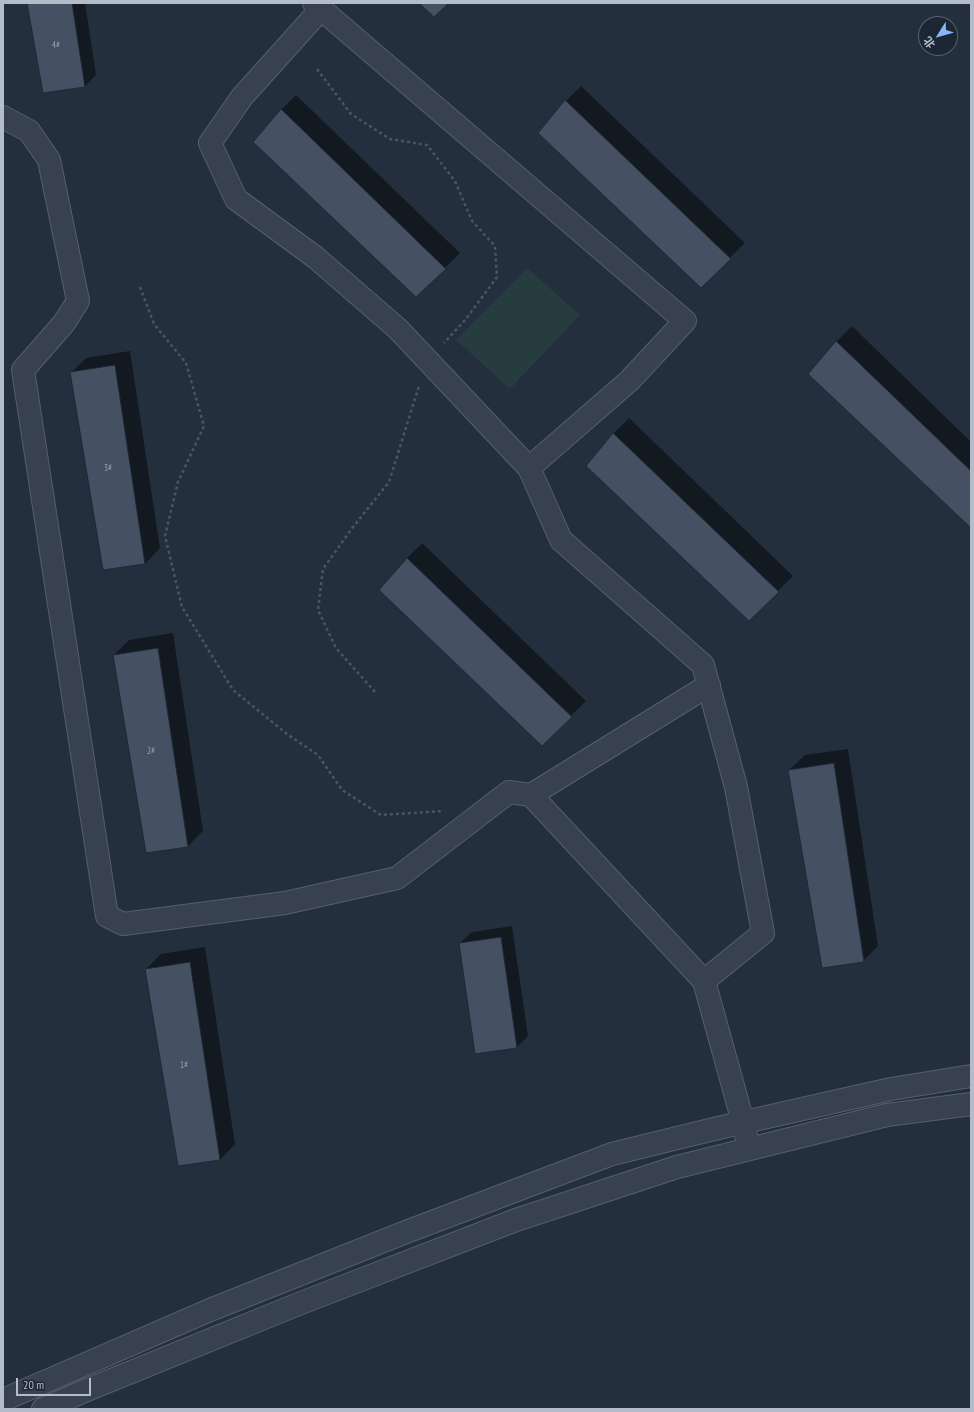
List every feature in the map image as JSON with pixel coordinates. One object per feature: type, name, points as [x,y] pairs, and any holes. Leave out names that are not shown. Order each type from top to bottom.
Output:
[{"type":"street","points":[[529,468],[629,381],[685,321],[318,6],[242,97],[210,143],[236,199],[315,257],[398,329],[529,468],[561,540],[703,665],[736,787],[764,933],[704,981]]},
{"type":"street","points":[[3,117],[29,131],[49,160],[78,301],[64,323],[23,370],[107,916],[123,924],[285,903],[397,878],[509,792],[531,795],[704,981],[749,1149]]},
{"type":"street","points":[[531,795],[709,685]]},
{"type":"street","points":[[3,1400],[210,1310],[406,1232],[612,1154],[743,1122],[891,1089],[971,1076]]},
{"type":"street","points":[[43,1409],[300,1303],[516,1220],[677,1167],[887,1116],[971,1104]]},
{"type":"path","points":[[140,287],[154,324],[186,363],[204,426],[178,482],[165,536],[182,607],[233,690],[287,734],[318,755],[342,790],[381,815],[451,810],[466,825]]},
{"type":"green space","points":[[527,268],[580,315],[510,389],[456,340]]},
{"type":"building","points":[[27,3],[72,3],[85,87],[43,93]]},
{"type":"building","points":[[419,3],[449,3],[434,17]]},
{"type":"building","points":[[565,100],[731,259],[701,288],[538,133]]},
{"type":"building","points":[[281,109],[446,269],[416,297],[253,142]]},
{"type":"building","points":[[836,341],[971,471],[971,528],[808,374]]},
{"type":"building","points":[[115,365],[145,564],[103,570],[70,372]]},
{"type":"building","points":[[613,433],[779,592],[749,621],[586,466]]},
{"type":"building","points":[[407,558],[572,717],[542,746],[379,590]]},
{"type":"building","points":[[158,648],[188,847],[146,853],[113,655]]},
{"type":"building","points":[[834,763],[864,962],[822,968],[788,770]]},
{"type":"building","points":[[501,937],[517,1048],[475,1054],[459,943]]},
{"type":"building","points":[[190,962],[220,1160],[178,1166],[145,969]]}]
